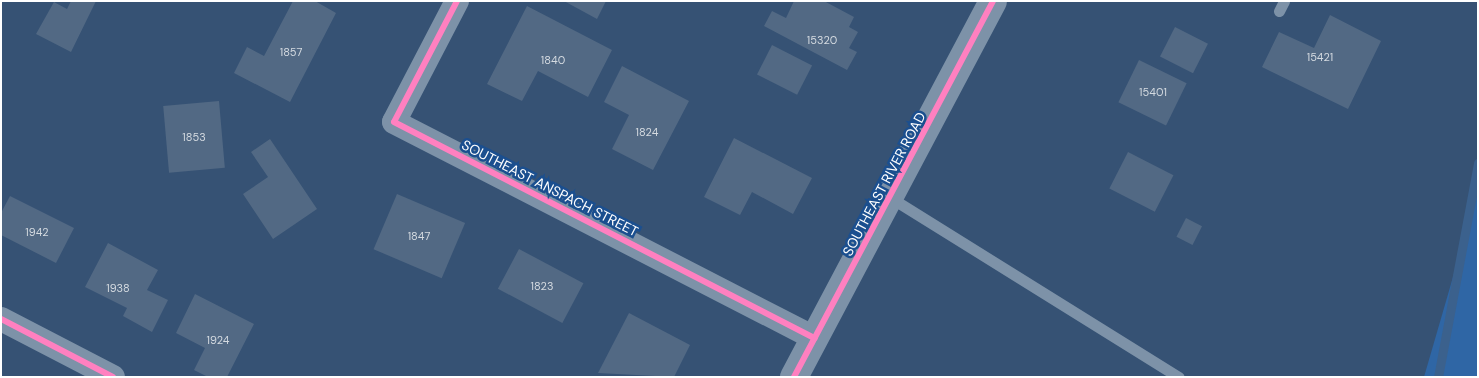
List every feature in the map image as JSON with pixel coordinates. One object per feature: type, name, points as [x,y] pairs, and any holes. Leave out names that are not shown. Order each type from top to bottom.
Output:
[{"type":"street","name":"SOUTHEAST ANSPACH STREET","points":[[457,1],[394,122],[815,338]]},
{"type":"street","name":"SOUTHEAST RIVER ROAD","points":[[794,377],[891,198],[993,1]]},
{"type":"street","points":[[1,319],[112,377]]},
{"type":"lane","points":[[891,198],[1179,377]]},
{"type":"shaded area","points":[[1478,191],[1478,377],[1424,377]]},
{"type":"building","points":[[71,1],[96,1],[71,52],[36,34],[54,2],[67,9]]},
{"type":"building","points":[[293,1],[315,1],[336,13],[290,102],[234,73],[247,47],[264,56]]},
{"type":"building","points":[[564,1],[606,1],[597,19]]},
{"type":"building","points":[[794,1],[824,1],[854,17],[849,27],[858,32],[849,48],[857,52],[847,70],[764,26],[772,11],[786,18]]},
{"type":"building","points":[[527,6],[612,50],[588,97],[538,71],[522,101],[487,84]]},
{"type":"building","points":[[1330,15],[1381,41],[1348,109],[1262,67],[1279,32],[1314,48]]},
{"type":"building","points":[[1175,27],[1208,44],[1193,73],[1160,56]]},
{"type":"building","points":[[772,45],[812,65],[797,95],[757,74]]},
{"type":"building","points":[[1139,60],[1187,83],[1166,125],[1118,102]]},
{"type":"building","points":[[622,66],[689,101],[653,170],[612,149],[629,115],[604,102]]},
{"type":"building","points":[[219,101],[225,168],[169,173],[163,106]]},
{"type":"building","points":[[734,138],[812,178],[793,214],[752,192],[740,215],[704,197]]},
{"type":"building","points":[[270,139],[317,209],[273,239],[243,194],[268,177],[251,152]]},
{"type":"building","points":[[1128,152],[1173,175],[1155,212],[1109,189]]},
{"type":"building","points":[[397,194],[465,223],[442,278],[374,249]]},
{"type":"building","points":[[10,196],[74,228],[56,263],[1,235],[1,213]]},
{"type":"building","points":[[1186,218],[1202,226],[1193,245],[1176,237]]},
{"type":"building","points":[[108,243],[158,270],[147,290],[168,300],[152,332],[123,316],[127,308],[85,287]]},
{"type":"building","points":[[519,249],[583,283],[562,323],[498,289]]},
{"type":"building","points":[[195,294],[254,324],[227,377],[208,377],[194,370],[205,348],[176,333]]},
{"type":"building","points":[[629,313],[690,345],[674,377],[598,373]]},
{"type":"waterway","points":[[1438,377],[1478,163]]},
{"type":"cycle path","points":[[457,1],[394,122],[815,338]]},
{"type":"cycle path","points":[[794,377],[993,1]]},
{"type":"cycle path","points":[[1,319],[113,377]]}]
